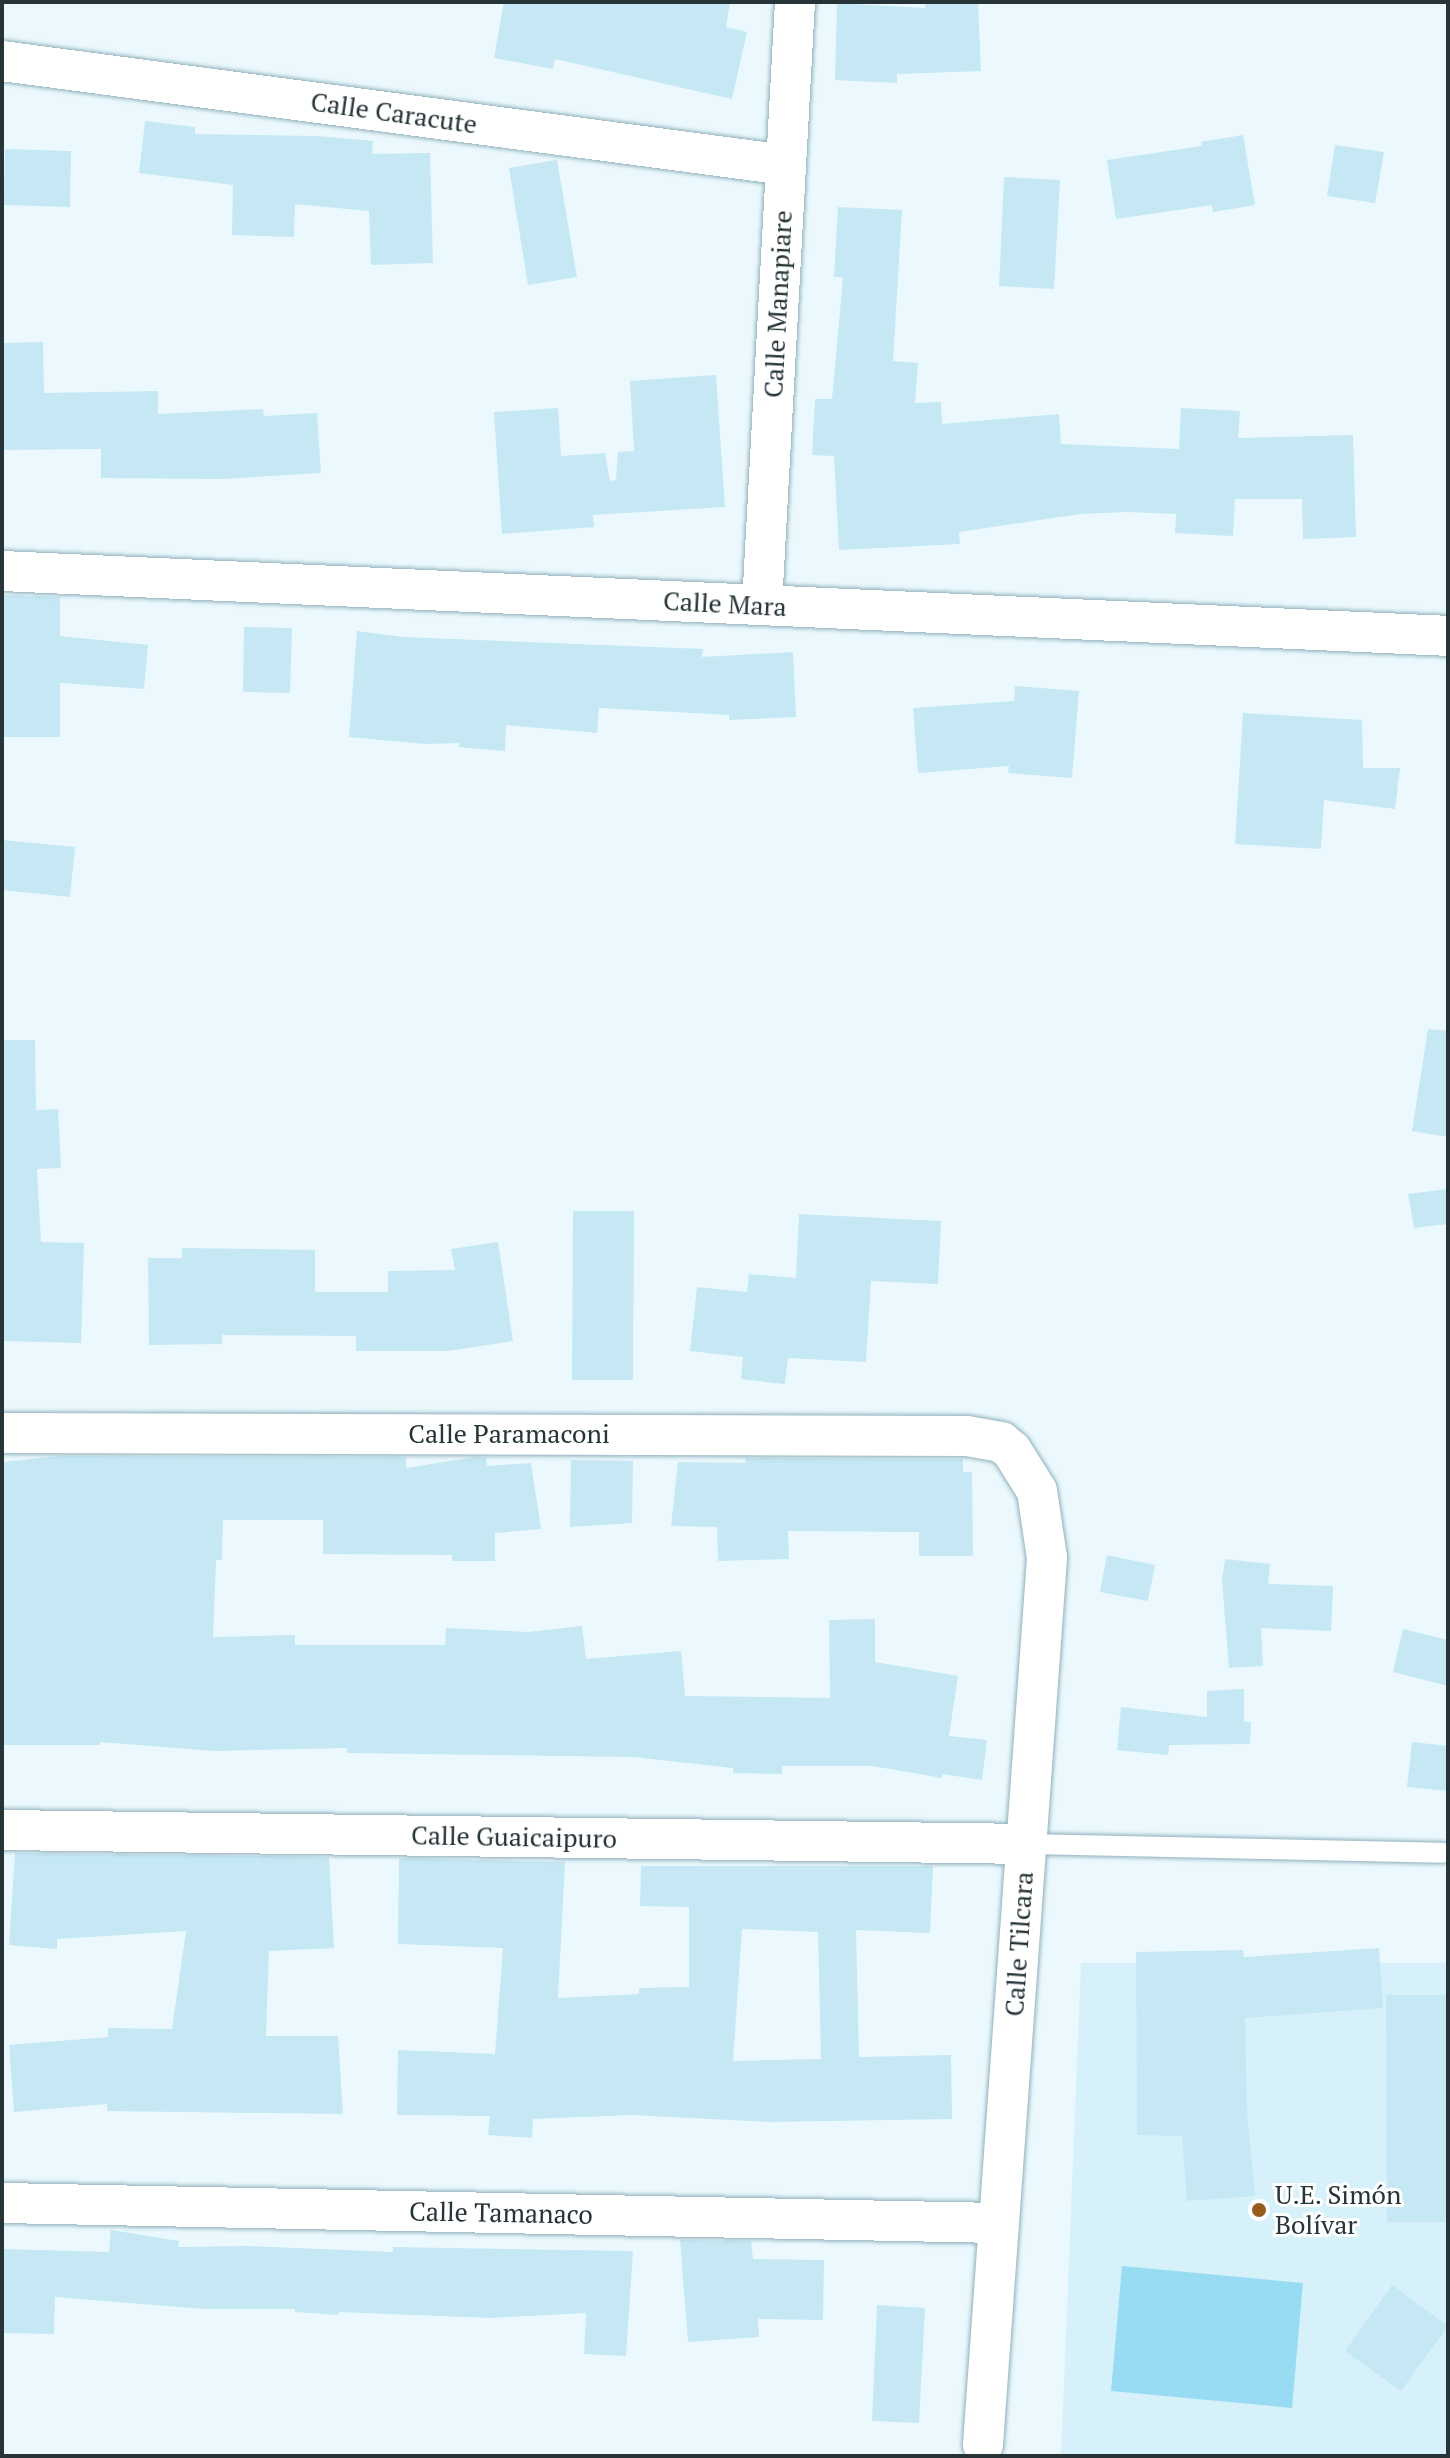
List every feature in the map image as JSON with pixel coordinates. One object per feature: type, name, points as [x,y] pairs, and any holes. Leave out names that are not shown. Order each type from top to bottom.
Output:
[{"type":"street","name":"Calle Manapiare","points":[[762,605],[795,2]]},
{"type":"street","name":"Calle Caracute","points":[[2,61],[786,165]]},
{"type":"street","name":"Calle Mara","points":[[2,571],[1448,636]]},
{"type":"street","name":"Calle Paramaconi","points":[[2,1433],[967,1436],[1001,1442],[1012,1451]]},
{"type":"street","name":"Calle Tilcara","points":[[983,2445],[1047,1558],[1037,1491],[1012,1451]]},
{"type":"street","name":"Calle Guaicaipuro","points":[[2,1830],[1026,1844]]},
{"type":"street","name":"Calle Tamanaco","points":[[2,2203],[999,2223]]},
{"type":"lane","points":[[1026,1844],[1443,1853]]},
{"type":"shaded area","name":"U.E. Simón Bolívar","points":[[1081,1963],[1448,1963],[1448,2456],[1061,2456]]},
{"type":"shaded area","points":[[1122,2266],[1303,2283],[1292,2408],[1111,2391]]},
{"type":"building","points":[[504,2],[730,2],[726,27],[747,32],[732,99],[555,59],[553,69],[494,58]]},
{"type":"building","points":[[925,2],[978,2],[981,71],[897,74],[897,83],[835,80],[837,3],[925,8]]},
{"type":"building","points":[[145,121],[195,127],[195,134],[317,136],[373,141],[372,154],[430,153],[433,263],[371,265],[369,211],[295,204],[294,237],[232,235],[233,185],[139,173]]},
{"type":"building","points":[[1243,135],[1255,205],[1213,212],[1212,205],[1116,219],[1107,160],[1202,146],[1201,142]]},
{"type":"building","points":[[1335,145],[1384,152],[1375,203],[1327,196]]},
{"type":"building","points":[[5,149],[71,151],[70,207],[4,205]]},
{"type":"building","points":[[557,160],[577,277],[528,285],[509,168]]},
{"type":"building","points":[[1004,177],[1060,180],[1054,289],[999,286]]},
{"type":"building","points":[[838,207],[902,210],[893,361],[918,363],[915,403],[941,402],[942,424],[1059,414],[1061,444],[1179,449],[1181,408],[1240,411],[1238,438],[1353,435],[1356,537],[1303,539],[1302,499],[1235,499],[1233,536],[1175,533],[1176,514],[1126,512],[1081,514],[959,532],[960,544],[839,550],[834,456],[812,455],[815,399],[832,399],[843,277],[834,277]]},
{"type":"building","points":[[43,342],[44,393],[158,391],[158,414],[263,409],[264,416],[317,413],[321,473],[221,479],[101,478],[101,449],[2,450],[2,343]]},
{"type":"building","points":[[716,375],[725,507],[593,515],[594,527],[502,534],[494,412],[558,408],[561,456],[605,453],[610,481],[616,480],[618,452],[634,451],[630,381]]},
{"type":"building","points":[[2,595],[60,597],[60,636],[148,645],[144,689],[60,683],[60,737],[2,737]]},
{"type":"building","points":[[244,627],[292,628],[290,693],[243,692]]},
{"type":"building","points":[[357,631],[403,637],[703,649],[702,657],[793,652],[796,717],[729,720],[729,715],[599,708],[597,733],[506,725],[505,751],[459,747],[459,743],[426,744],[349,737]]},
{"type":"building","points":[[1015,686],[1079,691],[1072,778],[1008,773],[1009,766],[918,773],[913,708],[1014,701]]},
{"type":"building","points":[[1243,713],[1362,720],[1363,768],[1400,768],[1395,809],[1324,800],[1321,849],[1235,844]]},
{"type":"building","points":[[2,840],[75,847],[70,897],[2,890]]},
{"type":"building","points":[[1428,1029],[1448,1031],[1448,1137],[1412,1131]]},
{"type":"building","points":[[2,1040],[35,1040],[36,1110],[58,1109],[61,1168],[37,1169],[41,1242],[84,1243],[81,1343],[2,1341]]},
{"type":"building","points":[[1448,1189],[1448,1224],[1414,1228],[1408,1194]]},
{"type":"building","points":[[573,1211],[634,1211],[633,1380],[572,1380]]},
{"type":"building","points":[[799,1214],[941,1221],[938,1284],[871,1281],[866,1362],[788,1358],[785,1384],[741,1379],[743,1357],[690,1351],[697,1287],[747,1292],[749,1274],[796,1278]]},
{"type":"building","points":[[498,1242],[513,1341],[448,1351],[356,1351],[356,1336],[222,1335],[222,1344],[149,1345],[148,1258],[182,1258],[182,1248],[315,1250],[315,1292],[388,1292],[388,1271],[455,1270],[451,1249]]},
{"type":"building","points":[[60,1456],[406,1457],[406,1468],[475,1457],[486,1458],[487,1466],[531,1463],[541,1529],[495,1533],[495,1561],[452,1561],[452,1555],[323,1554],[323,1520],[223,1520],[222,1560],[216,1560],[213,1637],[295,1635],[295,1645],[445,1645],[446,1628],[528,1632],[582,1626],[586,1659],[681,1651],[685,1696],[830,1698],[829,1620],[875,1619],[875,1662],[958,1676],[949,1736],[987,1740],[982,1780],[942,1774],[942,1778],[872,1766],[782,1766],[782,1774],[733,1773],[733,1768],[633,1757],[347,1753],[347,1748],[214,1751],[100,1742],[100,1745],[2,1745],[2,1462]]},
{"type":"building","points":[[745,1458],[963,1459],[963,1472],[972,1472],[973,1556],[919,1556],[919,1532],[788,1531],[789,1559],[718,1561],[717,1527],[671,1526],[678,1462],[746,1463]]},
{"type":"building","points":[[571,1460],[633,1461],[632,1523],[570,1527]]},
{"type":"building","points":[[1107,1555],[1155,1565],[1148,1601],[1100,1592]]},
{"type":"building","points":[[1225,1559],[1270,1564],[1268,1584],[1333,1586],[1331,1631],[1261,1628],[1263,1666],[1229,1668],[1222,1581]]},
{"type":"building","points":[[1403,1629],[1448,1640],[1448,1686],[1393,1672]]},
{"type":"building","points":[[1244,1689],[1244,1722],[1251,1722],[1250,1744],[1169,1745],[1168,1755],[1117,1750],[1121,1707],[1207,1717],[1207,1691]]},
{"type":"building","points":[[1412,1742],[1448,1746],[1448,1791],[1407,1787]]},
{"type":"building","points":[[15,1853],[329,1857],[334,1948],[269,1951],[266,2036],[338,2036],[343,2114],[107,2111],[107,2104],[14,2112],[9,2045],[108,2037],[108,2028],[172,2029],[186,1931],[57,1939],[57,1949],[9,1945]]},
{"type":"building","points":[[399,1858],[565,1862],[558,1998],[639,1994],[639,1988],[689,1987],[689,1907],[640,1906],[641,1866],[933,1866],[930,1933],[856,1930],[859,2057],[951,2055],[952,2119],[768,2122],[632,2115],[533,2119],[532,2138],[488,2135],[490,2116],[397,2115],[398,2050],[495,2054],[503,1948],[398,1944]],"holes":[[[742,1929],[818,1932],[821,2059],[733,2061]]]},
{"type":"building","points":[[1379,1948],[1383,2008],[1245,2018],[1247,2111],[1255,2196],[1187,2201],[1182,2136],[1137,2135],[1136,1952],[1243,1950],[1244,1957]]},
{"type":"building","points":[[1386,1995],[1447,1995],[1448,2222],[1387,2222]]},
{"type":"building","points":[[111,2230],[179,2241],[178,2247],[246,2246],[393,2252],[393,2247],[633,2251],[626,2356],[584,2354],[586,2313],[490,2318],[339,2312],[339,2315],[295,2312],[295,2309],[204,2309],[55,2297],[54,2334],[2,2333],[2,2249],[109,2252]]},
{"type":"building","points":[[680,2240],[751,2241],[753,2259],[824,2260],[823,2320],[758,2319],[759,2337],[688,2342]]},
{"type":"building","points":[[1392,2285],[1448,2326],[1401,2391],[1345,2351]]},
{"type":"building","points":[[877,2305],[925,2308],[919,2423],[872,2421]]},
{"type":"place","name":"U.E. Simón Bolívar","points":[[1259,2210]]}]
